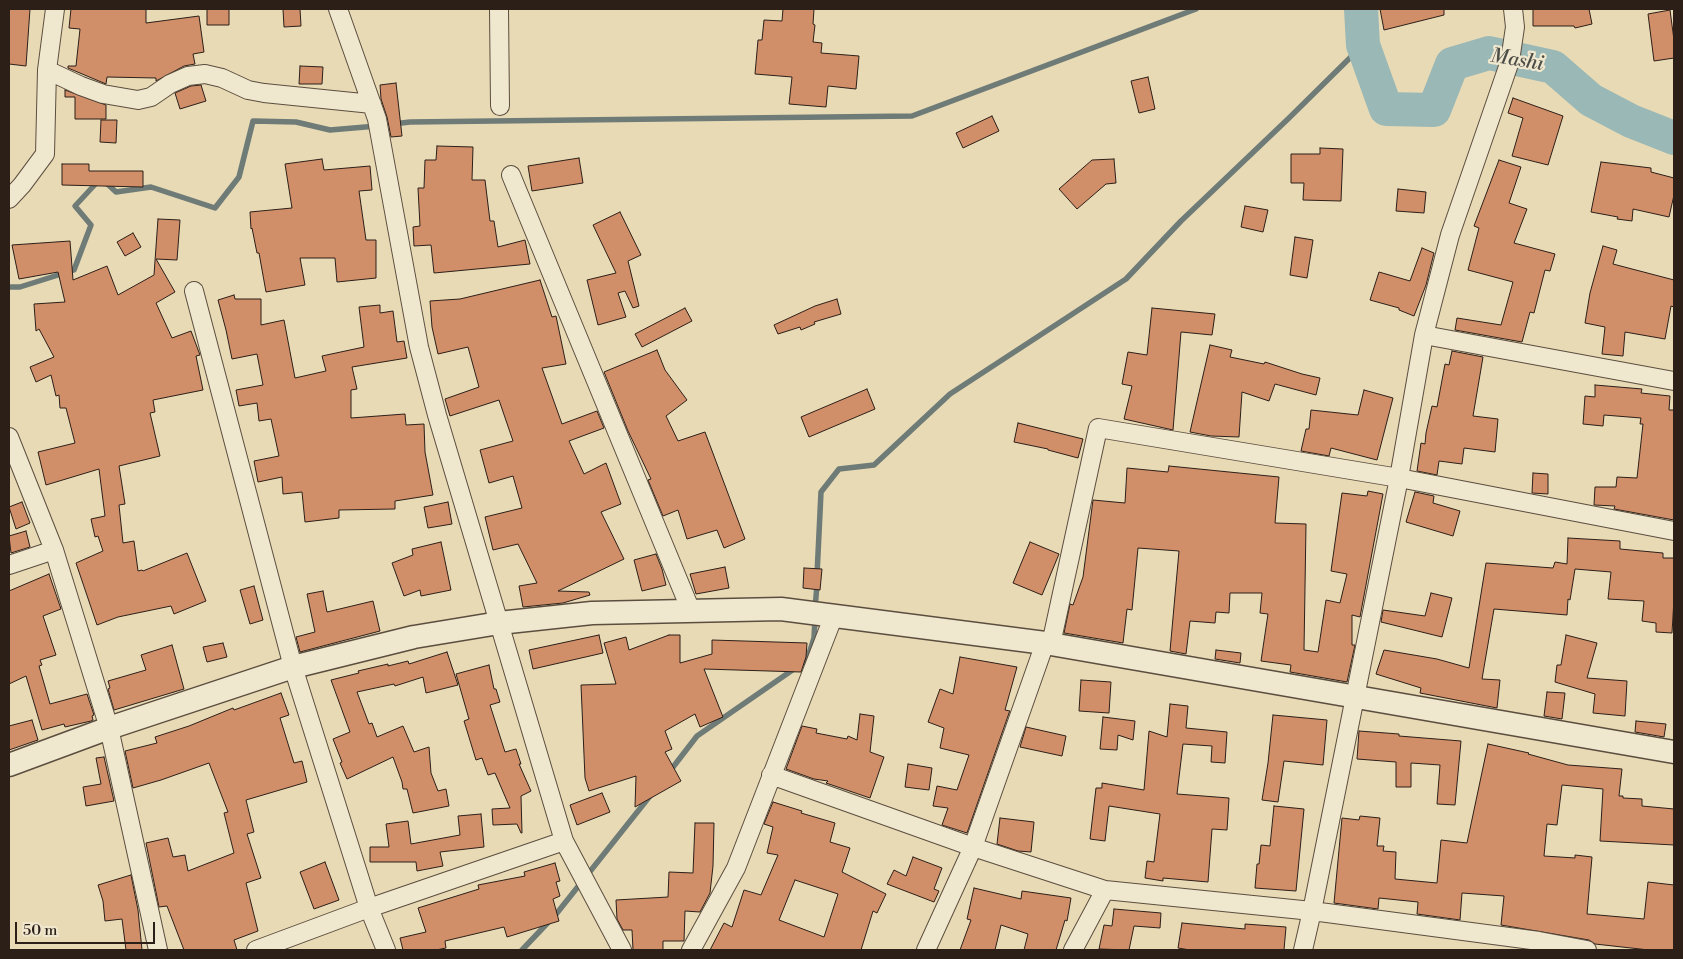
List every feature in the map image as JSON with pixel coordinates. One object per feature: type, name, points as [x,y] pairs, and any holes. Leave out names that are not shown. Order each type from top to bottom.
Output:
[{"type":"street","points":[[9,199],[45,154],[47,70],[55,9]]},
{"type":"street","points":[[338,9],[374,111],[383,145],[419,347],[564,841],[622,950]]},
{"type":"street","points":[[499,9],[500,106]]},
{"type":"street","points":[[1303,950],[1399,478],[1424,335],[1450,235],[1510,61],[1515,27],[1513,9]]},
{"type":"street","points":[[47,70],[81,86],[104,94],[138,100],[151,97],[170,84],[188,76],[205,74],[222,78],[248,90],[374,111]]},
{"type":"street","points":[[511,175],[691,611]]},
{"type":"street","points":[[194,291],[293,667],[369,908],[386,950]]},
{"type":"street","points":[[1424,335],[1674,381]]},
{"type":"street","points":[[926,950],[973,847],[1048,643],[1098,428],[1399,478],[1674,531]]},
{"type":"street","points":[[9,437],[54,550],[109,728],[158,950]]},
{"type":"street","points":[[9,565],[54,550]]},
{"type":"street","points":[[9,765],[109,728],[293,667],[414,637],[499,622],[592,613],[781,609],[1048,643],[1674,752]]},
{"type":"street","points":[[691,950],[736,868],[834,615]]},
{"type":"street","points":[[771,775],[973,847],[1105,890],[1312,911],[1538,946],[1587,950]]},
{"type":"street","points":[[256,950],[369,908],[564,841]]},
{"type":"street","points":[[1073,950],[1105,890]]},
{"type":"building","points":[[9,9],[30,9],[26,66],[9,64]]},
{"type":"building","points":[[71,9],[146,9],[146,23],[199,16],[204,52],[193,54],[195,64],[184,66],[156,81],[156,78],[107,77],[106,84],[68,68],[68,66],[76,66],[80,29],[69,28]]},
{"type":"building","points":[[207,9],[229,9],[229,25],[207,25]]},
{"type":"building","points":[[283,9],[300,9],[301,26],[284,27]]},
{"type":"building","points":[[783,9],[814,9],[813,42],[822,43],[821,53],[859,56],[856,89],[828,86],[826,107],[789,104],[792,77],[755,74],[758,40],[762,40],[764,20],[782,21]]},
{"type":"building","points":[[1380,9],[1444,9],[1444,15],[1384,30]]},
{"type":"building","points":[[1533,9],[1589,9],[1592,24],[1575,28],[1574,26],[1533,26]]},
{"type":"building","points":[[1670,10],[1674,58],[1654,61],[1648,14]]},
{"type":"building","points":[[300,66],[323,67],[322,84],[299,84]]},
{"type":"building","points":[[1148,77],[1155,109],[1139,113],[1131,81]]},
{"type":"building","points":[[396,83],[402,136],[391,137],[381,99],[380,85]]},
{"type":"building","points":[[201,85],[206,101],[180,109],[175,93],[191,86]]},
{"type":"building","points":[[65,90],[106,105],[106,119],[75,119],[75,97],[65,97]]},
{"type":"building","points":[[1513,98],[1563,116],[1548,165],[1512,156],[1523,118],[1508,113]]},
{"type":"building","points":[[992,116],[999,131],[963,148],[956,133]]},
{"type":"building","points":[[101,120],[117,120],[116,143],[100,142]]},
{"type":"building","points":[[437,146],[473,147],[472,180],[485,180],[490,221],[494,221],[498,247],[525,240],[530,264],[434,273],[431,245],[414,246],[413,227],[420,226],[418,188],[424,188],[425,160],[436,160]]},
{"type":"building","points":[[1320,148],[1343,149],[1341,201],[1303,200],[1304,183],[1291,183],[1291,154],[1320,154]]},
{"type":"building","points":[[579,158],[583,183],[532,191],[528,166]]},
{"type":"building","points":[[322,159],[324,170],[370,166],[372,190],[359,191],[366,240],[376,240],[376,278],[337,282],[335,258],[300,258],[305,285],[266,292],[259,253],[257,253],[251,229],[250,212],[292,208],[285,164]]},
{"type":"building","points":[[1114,159],[1116,183],[1106,184],[1077,209],[1059,189],[1092,160]]},
{"type":"building","points":[[1499,160],[1521,167],[1509,203],[1527,209],[1514,243],[1555,254],[1550,271],[1545,270],[1534,313],[1530,312],[1522,342],[1455,330],[1457,318],[1501,325],[1513,282],[1468,270],[1479,228],[1474,226]]},
{"type":"building","points":[[1601,162],[1651,168],[1651,172],[1674,178],[1674,195],[1669,217],[1633,209],[1632,221],[1591,212]]},
{"type":"building","points":[[62,164],[89,164],[89,171],[143,171],[143,187],[62,185]]},
{"type":"building","points":[[1398,189],[1426,192],[1424,213],[1396,211]]},
{"type":"building","points":[[1245,206],[1268,210],[1263,232],[1241,227]]},
{"type":"building","points":[[620,212],[641,255],[628,261],[639,306],[633,308],[625,291],[618,293],[626,317],[598,325],[587,280],[616,273],[593,225]]},
{"type":"building","points":[[158,219],[180,220],[177,260],[156,259],[175,292],[156,303],[172,338],[191,331],[200,355],[196,356],[203,390],[153,400],[155,412],[150,413],[160,456],[119,466],[125,504],[119,505],[123,543],[134,541],[138,571],[143,571],[187,553],[206,601],[174,614],[171,606],[118,617],[97,625],[76,563],[103,551],[98,536],[95,537],[91,519],[105,516],[99,469],[46,485],[38,452],[75,443],[66,408],[60,408],[59,395],[56,396],[51,375],[36,382],[30,367],[54,357],[39,329],[36,331],[34,304],[65,302],[58,272],[19,279],[12,245],[70,241],[73,280],[107,266],[118,295],[154,275]]},
{"type":"building","points":[[133,233],[141,247],[125,256],[117,242]]},
{"type":"building","points":[[1295,237],[1313,240],[1307,278],[1290,275]]},
{"type":"building","points":[[1603,246],[1617,250],[1613,264],[1674,280],[1674,307],[1671,306],[1665,339],[1625,332],[1623,356],[1602,354],[1605,327],[1585,323],[1590,293]]},
{"type":"building","points":[[1422,248],[1434,253],[1426,285],[1414,316],[1399,310],[1399,308],[1370,300],[1379,272],[1410,281]]},
{"type":"building","points":[[540,280],[552,317],[556,316],[566,364],[542,368],[562,424],[597,411],[604,428],[569,441],[584,474],[606,463],[621,504],[601,512],[624,559],[558,591],[589,592],[590,595],[563,603],[523,607],[519,586],[537,583],[518,544],[493,550],[485,517],[522,508],[513,476],[489,483],[480,450],[513,441],[499,400],[450,416],[445,399],[479,387],[468,347],[438,354],[432,327],[430,301],[460,299]]},
{"type":"building","points":[[234,295],[235,299],[261,299],[261,325],[284,320],[295,378],[326,371],[322,356],[364,347],[359,307],[380,305],[380,313],[393,311],[397,342],[404,341],[407,358],[352,367],[357,389],[351,390],[351,418],[405,414],[406,425],[424,424],[425,452],[433,495],[395,501],[395,509],[339,510],[339,518],[305,522],[302,492],[283,494],[282,477],[258,482],[254,461],[279,456],[271,419],[259,421],[257,403],[239,406],[236,390],[263,385],[257,354],[232,359],[218,300]]},
{"type":"building","points":[[837,299],[841,314],[814,322],[815,324],[801,330],[800,327],[778,334],[774,325],[815,306]]},
{"type":"building","points":[[685,308],[692,321],[642,347],[635,334]]},
{"type":"building","points":[[1152,308],[1215,314],[1212,335],[1181,332],[1173,430],[1124,419],[1132,386],[1122,384],[1128,352],[1147,355]]},
{"type":"building","points":[[1210,345],[1232,350],[1230,357],[1264,364],[1265,362],[1320,378],[1316,395],[1275,384],[1269,401],[1242,392],[1239,437],[1211,436],[1190,432]]},
{"type":"building","points":[[657,350],[665,370],[687,400],[666,416],[678,441],[705,432],[745,539],[724,548],[717,530],[687,539],[678,510],[663,516],[648,480],[651,479],[628,431],[604,372]]},
{"type":"building","points":[[1452,351],[1483,357],[1473,416],[1498,419],[1495,452],[1464,448],[1462,464],[1439,461],[1437,475],[1417,471],[1421,443],[1425,444],[1432,406],[1437,407],[1445,364],[1449,365]]},
{"type":"building","points":[[1595,385],[1642,389],[1641,393],[1670,396],[1669,410],[1674,410],[1674,520],[1614,509],[1615,506],[1594,505],[1595,487],[1616,487],[1617,477],[1637,478],[1643,424],[1640,424],[1641,418],[1604,415],[1603,426],[1583,424],[1585,396],[1595,397]]},
{"type":"building","points":[[867,389],[875,409],[809,437],[801,417]]},
{"type":"building","points":[[1364,390],[1393,398],[1377,460],[1331,448],[1329,456],[1301,451],[1306,429],[1309,429],[1311,410],[1358,415]]},
{"type":"building","points":[[1018,423],[1083,439],[1078,458],[1014,442]]},
{"type":"building","points":[[1169,466],[1279,477],[1275,523],[1306,524],[1304,650],[1318,652],[1326,600],[1340,603],[1347,574],[1331,571],[1342,493],[1367,496],[1368,491],[1383,494],[1360,617],[1352,615],[1352,645],[1355,645],[1347,682],[1290,672],[1291,665],[1261,661],[1268,614],[1260,613],[1262,593],[1230,593],[1229,613],[1216,612],[1215,623],[1190,621],[1186,654],[1170,651],[1179,551],[1138,548],[1132,610],[1127,609],[1123,643],[1064,633],[1070,604],[1073,605],[1083,577],[1093,500],[1125,503],[1127,468],[1168,472]]},
{"type":"building","points":[[1533,473],[1548,474],[1548,494],[1532,493]]},
{"type":"building","points":[[1415,492],[1434,496],[1433,503],[1460,511],[1453,536],[1406,522]]},
{"type":"building","points":[[22,502],[30,523],[16,529],[9,507]]},
{"type":"building","points":[[448,502],[452,524],[428,528],[424,507]]},
{"type":"building","points":[[26,531],[30,547],[11,553],[9,536]]},
{"type":"building","points":[[1568,538],[1620,541],[1620,549],[1663,553],[1663,558],[1674,558],[1672,633],[1656,632],[1656,623],[1642,621],[1644,601],[1608,599],[1611,572],[1575,569],[1570,600],[1568,599],[1567,615],[1494,609],[1482,679],[1500,680],[1497,708],[1420,693],[1421,688],[1376,674],[1384,650],[1437,659],[1469,668],[1486,563],[1553,568],[1555,562],[1567,564]]},
{"type":"building","points":[[441,542],[451,590],[421,596],[420,590],[404,596],[392,563],[413,555],[412,549]]},
{"type":"building","points":[[1030,542],[1059,554],[1042,595],[1013,583]]},
{"type":"building","points":[[656,554],[666,585],[642,591],[634,560]]},
{"type":"building","points":[[725,567],[729,588],[696,594],[690,574]]},
{"type":"building","points":[[804,568],[822,569],[820,590],[803,588]]},
{"type":"building","points":[[49,574],[61,609],[43,616],[56,655],[40,660],[42,665],[39,666],[50,704],[87,694],[94,715],[91,721],[65,727],[64,724],[42,730],[26,676],[9,684],[9,591]]},
{"type":"building","points":[[254,586],[263,620],[250,624],[240,590]]},
{"type":"building","points":[[323,591],[327,612],[373,601],[380,631],[300,652],[296,637],[315,632],[307,594]]},
{"type":"building","points":[[1431,593],[1452,598],[1442,637],[1381,622],[1383,610],[1425,616]]},
{"type":"building","points":[[599,635],[603,653],[533,669],[529,650]]},
{"type":"building","points":[[669,635],[680,635],[680,663],[712,654],[712,640],[807,643],[806,657],[801,672],[704,669],[723,717],[700,727],[695,714],[665,731],[672,749],[665,752],[681,781],[635,807],[636,776],[589,791],[585,778],[581,685],[616,684],[604,643],[626,637],[629,650]]},
{"type":"building","points":[[1566,635],[1597,643],[1587,678],[1627,681],[1625,716],[1593,713],[1595,694],[1555,682],[1557,665],[1561,665]]},
{"type":"building","points":[[223,643],[227,657],[207,662],[203,647]]},
{"type":"building","points":[[172,645],[184,689],[114,710],[108,689],[110,688],[108,681],[146,670],[141,655]]},
{"type":"building","points":[[1216,650],[1241,653],[1240,663],[1215,659]]},
{"type":"building","points":[[447,652],[458,685],[426,693],[423,677],[395,686],[394,684],[357,692],[369,724],[372,723],[377,737],[403,726],[414,752],[429,747],[431,773],[438,791],[446,789],[449,806],[413,813],[407,789],[403,789],[393,757],[347,779],[333,739],[350,732],[331,680],[388,664],[388,666],[408,661],[409,664]]},
{"type":"building","points":[[960,657],[1017,667],[1005,710],[1010,711],[967,833],[942,825],[948,808],[933,806],[937,786],[957,790],[969,755],[940,748],[944,728],[928,722],[940,689],[953,694]]},
{"type":"building","points":[[489,665],[494,689],[496,689],[500,702],[490,705],[505,752],[516,749],[521,764],[519,764],[531,791],[521,796],[522,833],[517,824],[493,825],[492,809],[510,808],[495,773],[488,775],[482,758],[476,760],[464,721],[469,719],[456,674]]},
{"type":"building","points":[[1081,680],[1111,682],[1109,713],[1079,711]]},
{"type":"building","points":[[1547,692],[1565,693],[1562,719],[1544,716]]},
{"type":"building","points":[[281,693],[289,715],[280,718],[294,763],[302,761],[307,782],[246,800],[254,832],[247,834],[261,878],[246,883],[258,931],[234,940],[237,950],[184,950],[167,906],[159,907],[146,843],[168,838],[173,857],[185,855],[188,871],[234,853],[224,813],[228,812],[209,763],[133,788],[125,751],[157,743],[155,737],[189,726],[233,708],[234,710]]},
{"type":"building","points":[[1170,704],[1188,706],[1186,728],[1227,732],[1225,763],[1211,762],[1212,746],[1183,744],[1177,794],[1229,798],[1227,830],[1212,829],[1208,882],[1163,878],[1163,881],[1145,878],[1147,861],[1154,862],[1160,814],[1109,806],[1105,841],[1090,839],[1096,788],[1102,788],[1102,783],[1144,790],[1149,731],[1167,737]]},
{"type":"building","points":[[860,714],[874,716],[870,752],[884,757],[870,798],[826,783],[828,781],[814,779],[786,769],[802,726],[817,729],[816,733],[847,739],[848,736],[857,740]]},
{"type":"building","points":[[1273,715],[1327,720],[1323,765],[1284,761],[1278,802],[1262,800]]},
{"type":"building","points":[[1103,717],[1135,721],[1133,740],[1118,735],[1117,750],[1100,749]]},
{"type":"building","points":[[32,720],[38,740],[9,750],[9,726]]},
{"type":"building","points":[[1636,721],[1666,724],[1664,737],[1635,732]]},
{"type":"building","points":[[1026,727],[1066,736],[1062,756],[1020,747]]},
{"type":"building","points":[[1359,731],[1461,741],[1455,805],[1437,804],[1440,765],[1411,763],[1411,787],[1396,787],[1396,762],[1357,759]]},
{"type":"building","points":[[1488,744],[1529,753],[1568,765],[1622,769],[1619,796],[1642,799],[1642,806],[1674,809],[1674,845],[1600,841],[1603,789],[1562,785],[1557,825],[1547,824],[1544,856],[1575,858],[1575,855],[1592,857],[1587,914],[1644,919],[1648,882],[1674,885],[1674,950],[1649,950],[1595,944],[1589,940],[1501,925],[1504,896],[1462,893],[1460,920],[1417,914],[1418,902],[1379,898],[1378,909],[1334,903],[1342,818],[1359,820],[1360,816],[1380,818],[1377,846],[1384,846],[1383,851],[1396,852],[1395,879],[1437,883],[1441,840],[1467,843]]},
{"type":"building","points":[[104,757],[114,801],[86,806],[83,787],[101,784],[96,758]]},
{"type":"building","points":[[908,764],[932,768],[929,790],[905,787]]},
{"type":"building","points":[[602,793],[610,812],[577,825],[570,805]]},
{"type":"building","points":[[773,802],[835,823],[830,842],[850,848],[842,872],[886,894],[877,913],[873,911],[861,950],[710,950],[724,923],[732,927],[744,890],[761,895],[778,855],[767,853],[773,827],[764,824]],"holes":[[[795,880],[838,894],[824,937],[779,920]]]},
{"type":"building","points":[[1274,806],[1304,809],[1296,891],[1255,888],[1261,845],[1270,846]]},
{"type":"building","points":[[481,814],[484,847],[440,852],[443,866],[417,871],[416,862],[370,862],[370,847],[389,847],[386,824],[408,821],[411,844],[460,835],[458,816]]},
{"type":"building","points":[[1000,818],[1034,822],[1031,852],[1018,851],[997,844]]},
{"type":"building","points":[[695,823],[714,823],[710,893],[700,912],[685,911],[684,941],[663,941],[663,950],[633,950],[632,930],[623,930],[617,919],[616,900],[668,897],[669,872],[693,873]]},
{"type":"building","points":[[913,857],[942,868],[934,889],[939,891],[934,902],[887,884],[894,870],[906,876]]},
{"type":"building","points":[[325,862],[339,900],[314,909],[300,872]]},
{"type":"building","points":[[555,863],[560,881],[556,882],[560,896],[553,899],[559,921],[507,937],[504,927],[445,941],[446,948],[436,950],[403,950],[400,938],[426,932],[418,908],[479,889],[478,885],[525,876],[524,872]]},
{"type":"building","points":[[131,875],[138,910],[142,950],[126,950],[122,919],[105,921],[103,901],[98,885]]},
{"type":"building","points":[[974,888],[1021,899],[1022,891],[1071,898],[1067,921],[1065,920],[1056,950],[1024,950],[1028,934],[1001,925],[995,950],[960,950],[971,920],[967,919]]},
{"type":"building","points":[[1114,909],[1161,913],[1160,928],[1134,926],[1129,950],[1099,949],[1104,925],[1112,926]]},
{"type":"building","points":[[1182,923],[1245,929],[1245,924],[1286,927],[1284,950],[1190,950],[1178,948]]},
{"type":"waterway","points":[[393,124],[410,122],[912,116],[1196,9]]},
{"type":"waterway","name":"Mashi","points":[[1361,9],[1363,45],[1386,109],[1434,110],[1452,64],[1489,53],[1553,67],[1591,100],[1631,121],[1674,138]]},
{"type":"waterway","points":[[817,575],[821,492],[839,469],[874,465],[950,394],[1126,279],[1181,221],[1363,45]]},
{"type":"waterway","points":[[9,287],[20,287],[74,270],[91,225],[75,206],[101,178],[116,192],[151,187],[215,208],[239,177],[253,121],[296,122],[330,130],[377,126]]},
{"type":"waterway","points":[[815,610],[817,584]]},
{"type":"waterway","points":[[670,771],[697,736],[807,660],[814,638],[815,619]]},
{"type":"waterway","points":[[522,950],[557,913],[650,796]]}]
